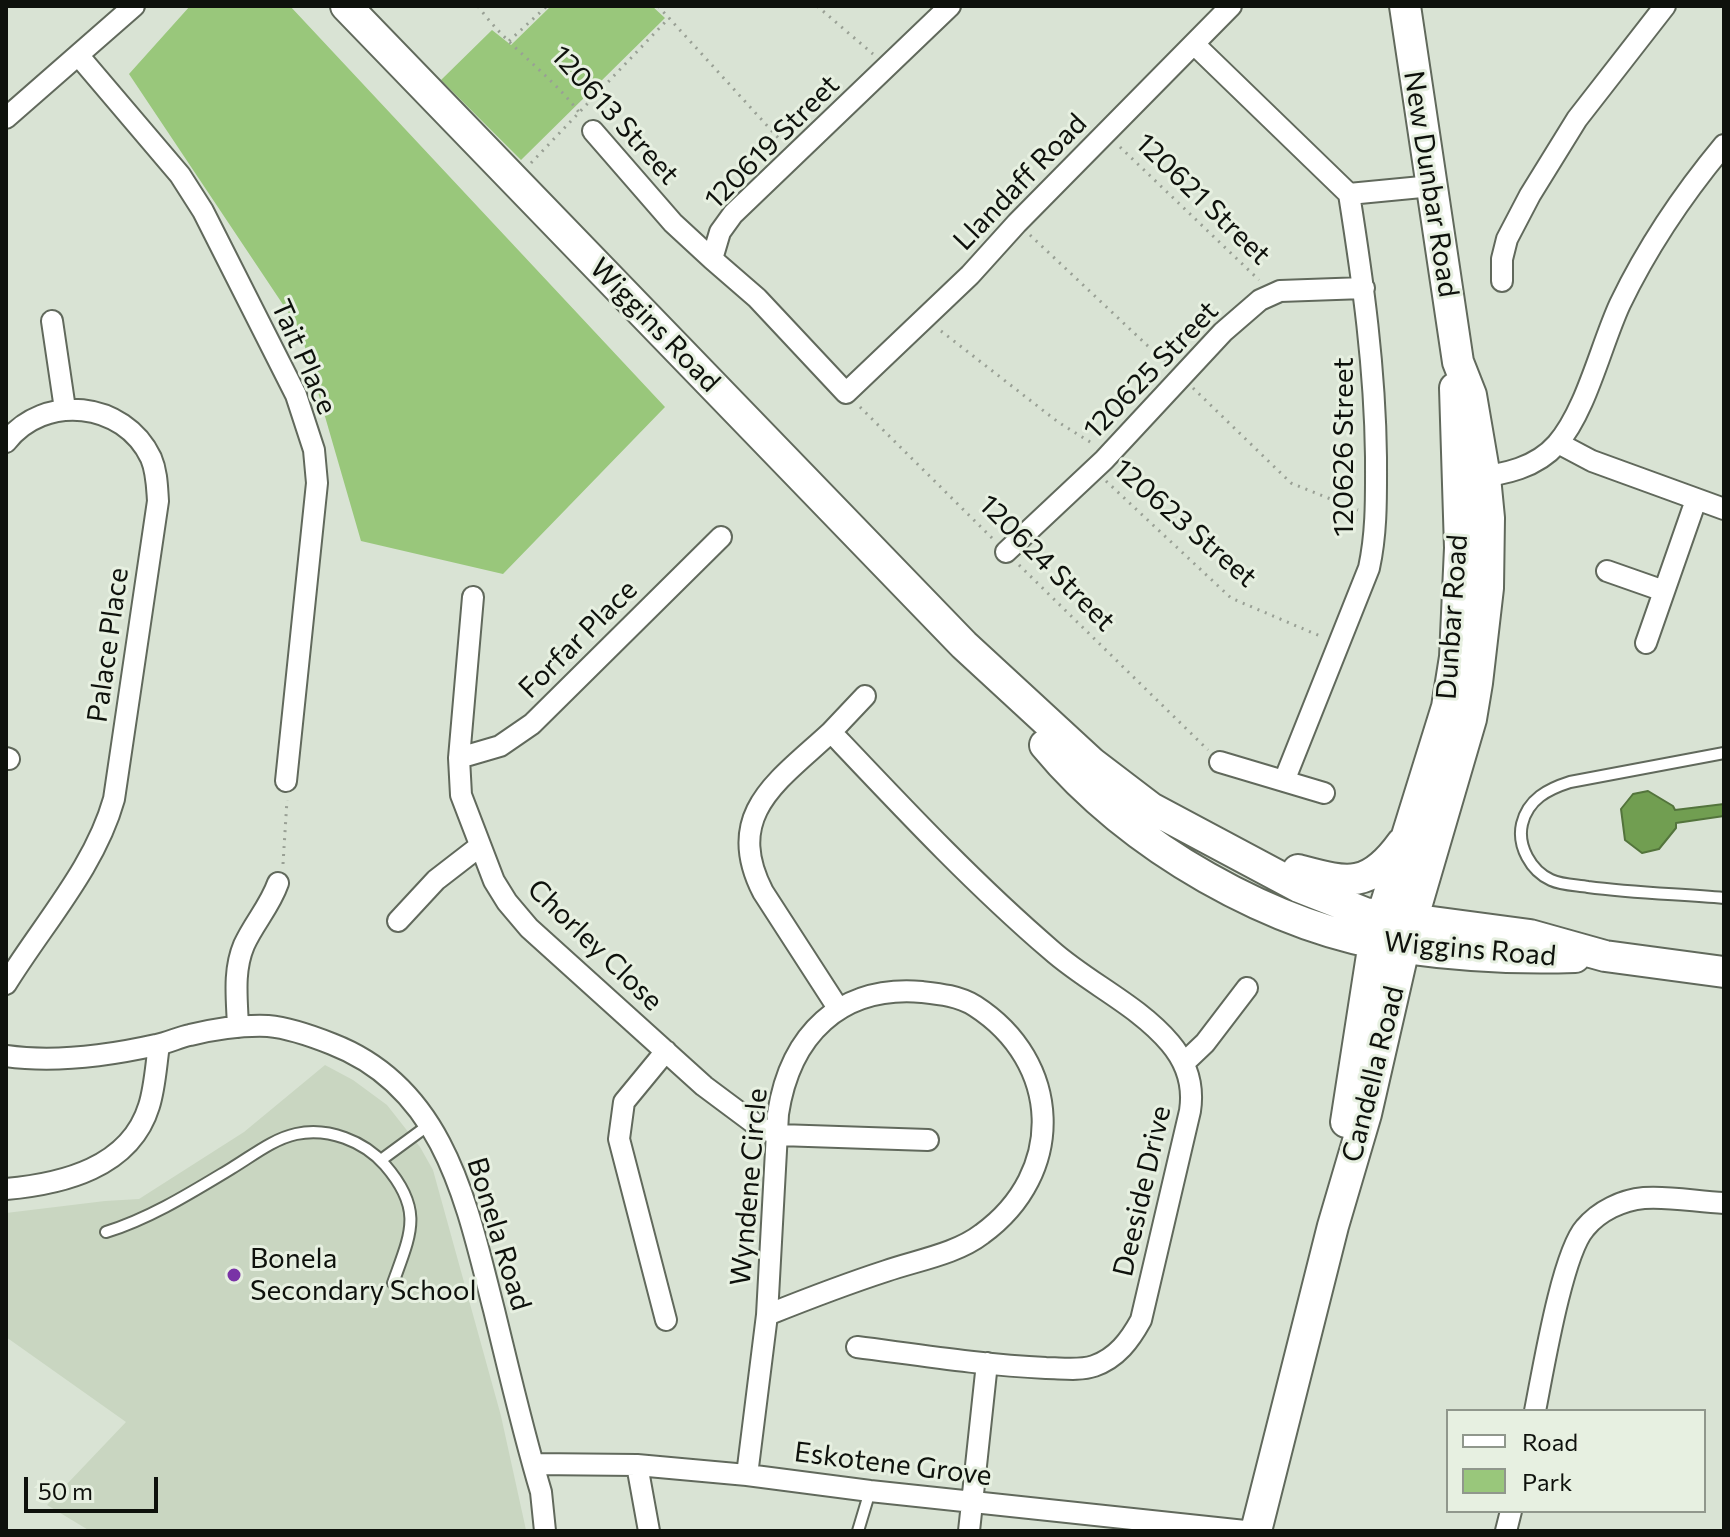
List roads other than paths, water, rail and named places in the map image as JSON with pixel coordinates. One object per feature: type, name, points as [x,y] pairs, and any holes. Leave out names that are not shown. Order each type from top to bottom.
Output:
[{"type":"street","points":[[6,118],[134,6]]},
{"type":"street","name":"Wiggins Road","points":[[346,6],[964,645],[1092,763],[1151,808],[1225,850],[1319,896],[1365,913],[1393,932]]},
{"type":"street","name":"120619 Street","points":[[712,259],[720,232],[733,214],[950,6]]},
{"type":"street","name":"Llandaff Road","points":[[712,259],[757,298],[846,393],[925,319],[1231,6]]},
{"type":"street","name":"New Dunbar Road","points":[[1405,6],[1458,362],[1471,395],[1471,478]]},
{"type":"street","points":[[1502,281],[1502,259],[1507,239],[1530,195],[1577,119],[1665,6]]},
{"type":"street","points":[[1194,44],[1349,194],[1432,186]]},
{"type":"street","name":"Tait Place","points":[[78,55],[180,175],[203,211],[296,395],[314,450],[317,483],[286,781]]},
{"type":"street","name":"120613 Street","points":[[593,131],[673,223],[712,259]]},
{"type":"street","points":[[1471,478],[1508,473],[1533,464],[1558,443],[1576,414],[1621,303],[1666,223],[1724,145]]},
{"type":"street","name":"120626 Street","points":[[1284,781],[1369,568],[1377,517],[1373,356],[1349,194]]},
{"type":"street","name":"120625 Street","points":[[1006,552],[1099,465],[1223,332],[1260,300],[1272,293],[1364,288]]},
{"type":"street","points":[[52,321],[65,409]]},
{"type":"street","name":"Palace Place","points":[[6,442],[16,429],[41,414],[65,409],[98,413],[139,441],[151,458],[155,472],[156,521],[114,799],[108,820],[86,863],[6,984]]},
{"type":"street","points":[[1558,443],[1592,461],[1724,509]]},
{"type":"street","name":"Dunbar Road","points":[[1393,932],[1407,835],[1447,707],[1455,657],[1460,548],[1471,478]]},
{"type":"street","name":"Dunbar Road","points":[[1393,932],[1471,719],[1480,670],[1490,558],[1471,478]]},
{"type":"street","points":[[1646,643],[1696,500]]},
{"type":"street","name":"Forfar Place","points":[[459,758],[500,746],[532,724],[721,537]]},
{"type":"street","points":[[1607,571],[1664,591]]},
{"type":"street","name":"Chorley Close","points":[[473,597],[459,758],[461,795],[494,881],[529,928],[666,1051],[731,1108],[759,1127],[779,1135]]},
{"type":"street","name":"Wiggins Road","points":[[964,645],[1076,778],[1102,803],[1184,863],[1253,901],[1327,930],[1530,935],[1605,956],[1724,972]]},
{"type":"street","points":[[838,1008],[763,892],[748,852],[755,811],[772,787],[865,696]]},
{"type":"street","points":[[831,732],[1006,911],[1064,962],[1161,1034],[1184,1063],[1205,1043],[1247,988]]},
{"type":"street","points":[[1220,762],[1324,793]]},
{"type":"street","points":[[1225,850],[1350,881],[1379,869],[1389,861],[1407,835]]},
{"type":"street","points":[[398,921],[436,880],[480,846]]},
{"type":"street","points":[[238,1027],[236,978],[239,959],[278,883]]},
{"type":"street","name":"Candella Road","points":[[1256,1531],[1333,1226],[1352,1075],[1393,932]]},
{"type":"street","name":"Wyndene Circle","points":[[747,1475],[767,1315],[782,1088],[791,1062],[814,1030],[838,1008],[870,995],[907,991],[939,994],[973,1005],[1014,1040],[1031,1067],[1043,1111],[1043,1137],[1026,1187],[1008,1212],[981,1235],[954,1249],[836,1287],[767,1315]]},
{"type":"street","name":"Bonela Road","points":[[6,1056],[58,1060],[159,1045],[189,1035],[238,1027],[270,1026],[307,1035],[367,1060],[389,1077],[430,1124],[459,1182],[541,1492],[545,1531]]},
{"type":"street","points":[[6,1189],[58,1182],[81,1174],[114,1156],[130,1139],[149,1106],[159,1045]]},
{"type":"street","points":[[666,1051],[624,1102],[619,1139],[666,1320]]},
{"type":"street","name":"Deeside Drive","points":[[857,1347],[987,1363],[1072,1369],[1093,1366],[1119,1351],[1141,1320],[1156,1262],[1190,1111],[1191,1088],[1184,1063]]},
{"type":"street","points":[[779,1135],[928,1140]]},
{"type":"street","points":[[1535,1409],[1563,1282],[1583,1229],[1597,1215],[1617,1204],[1644,1198],[1724,1203]]},
{"type":"street","points":[[969,1531],[987,1363]]},
{"type":"street","name":"Eskotene Grove","points":[[533,1464],[637,1465],[747,1475],[1245,1531]]},
{"type":"street","points":[[637,1465],[649,1531]]},
{"type":"lane","points":[[1724,753],[1570,782],[1548,789],[1524,816],[1520,833],[1531,864],[1554,881],[1598,888],[1724,898]]},
{"type":"lane","points":[[381,1160],[430,1124]]},
{"type":"lane","points":[[106,1232],[161,1209],[280,1140],[295,1134],[333,1134],[360,1144],[381,1160],[406,1197],[411,1214],[409,1236],[393,1283]]},
{"type":"lane","points":[[858,1531],[870,1491]]},
{"type":"place","name":"Bonela Secondary School","points":[[234,1275]]}]
